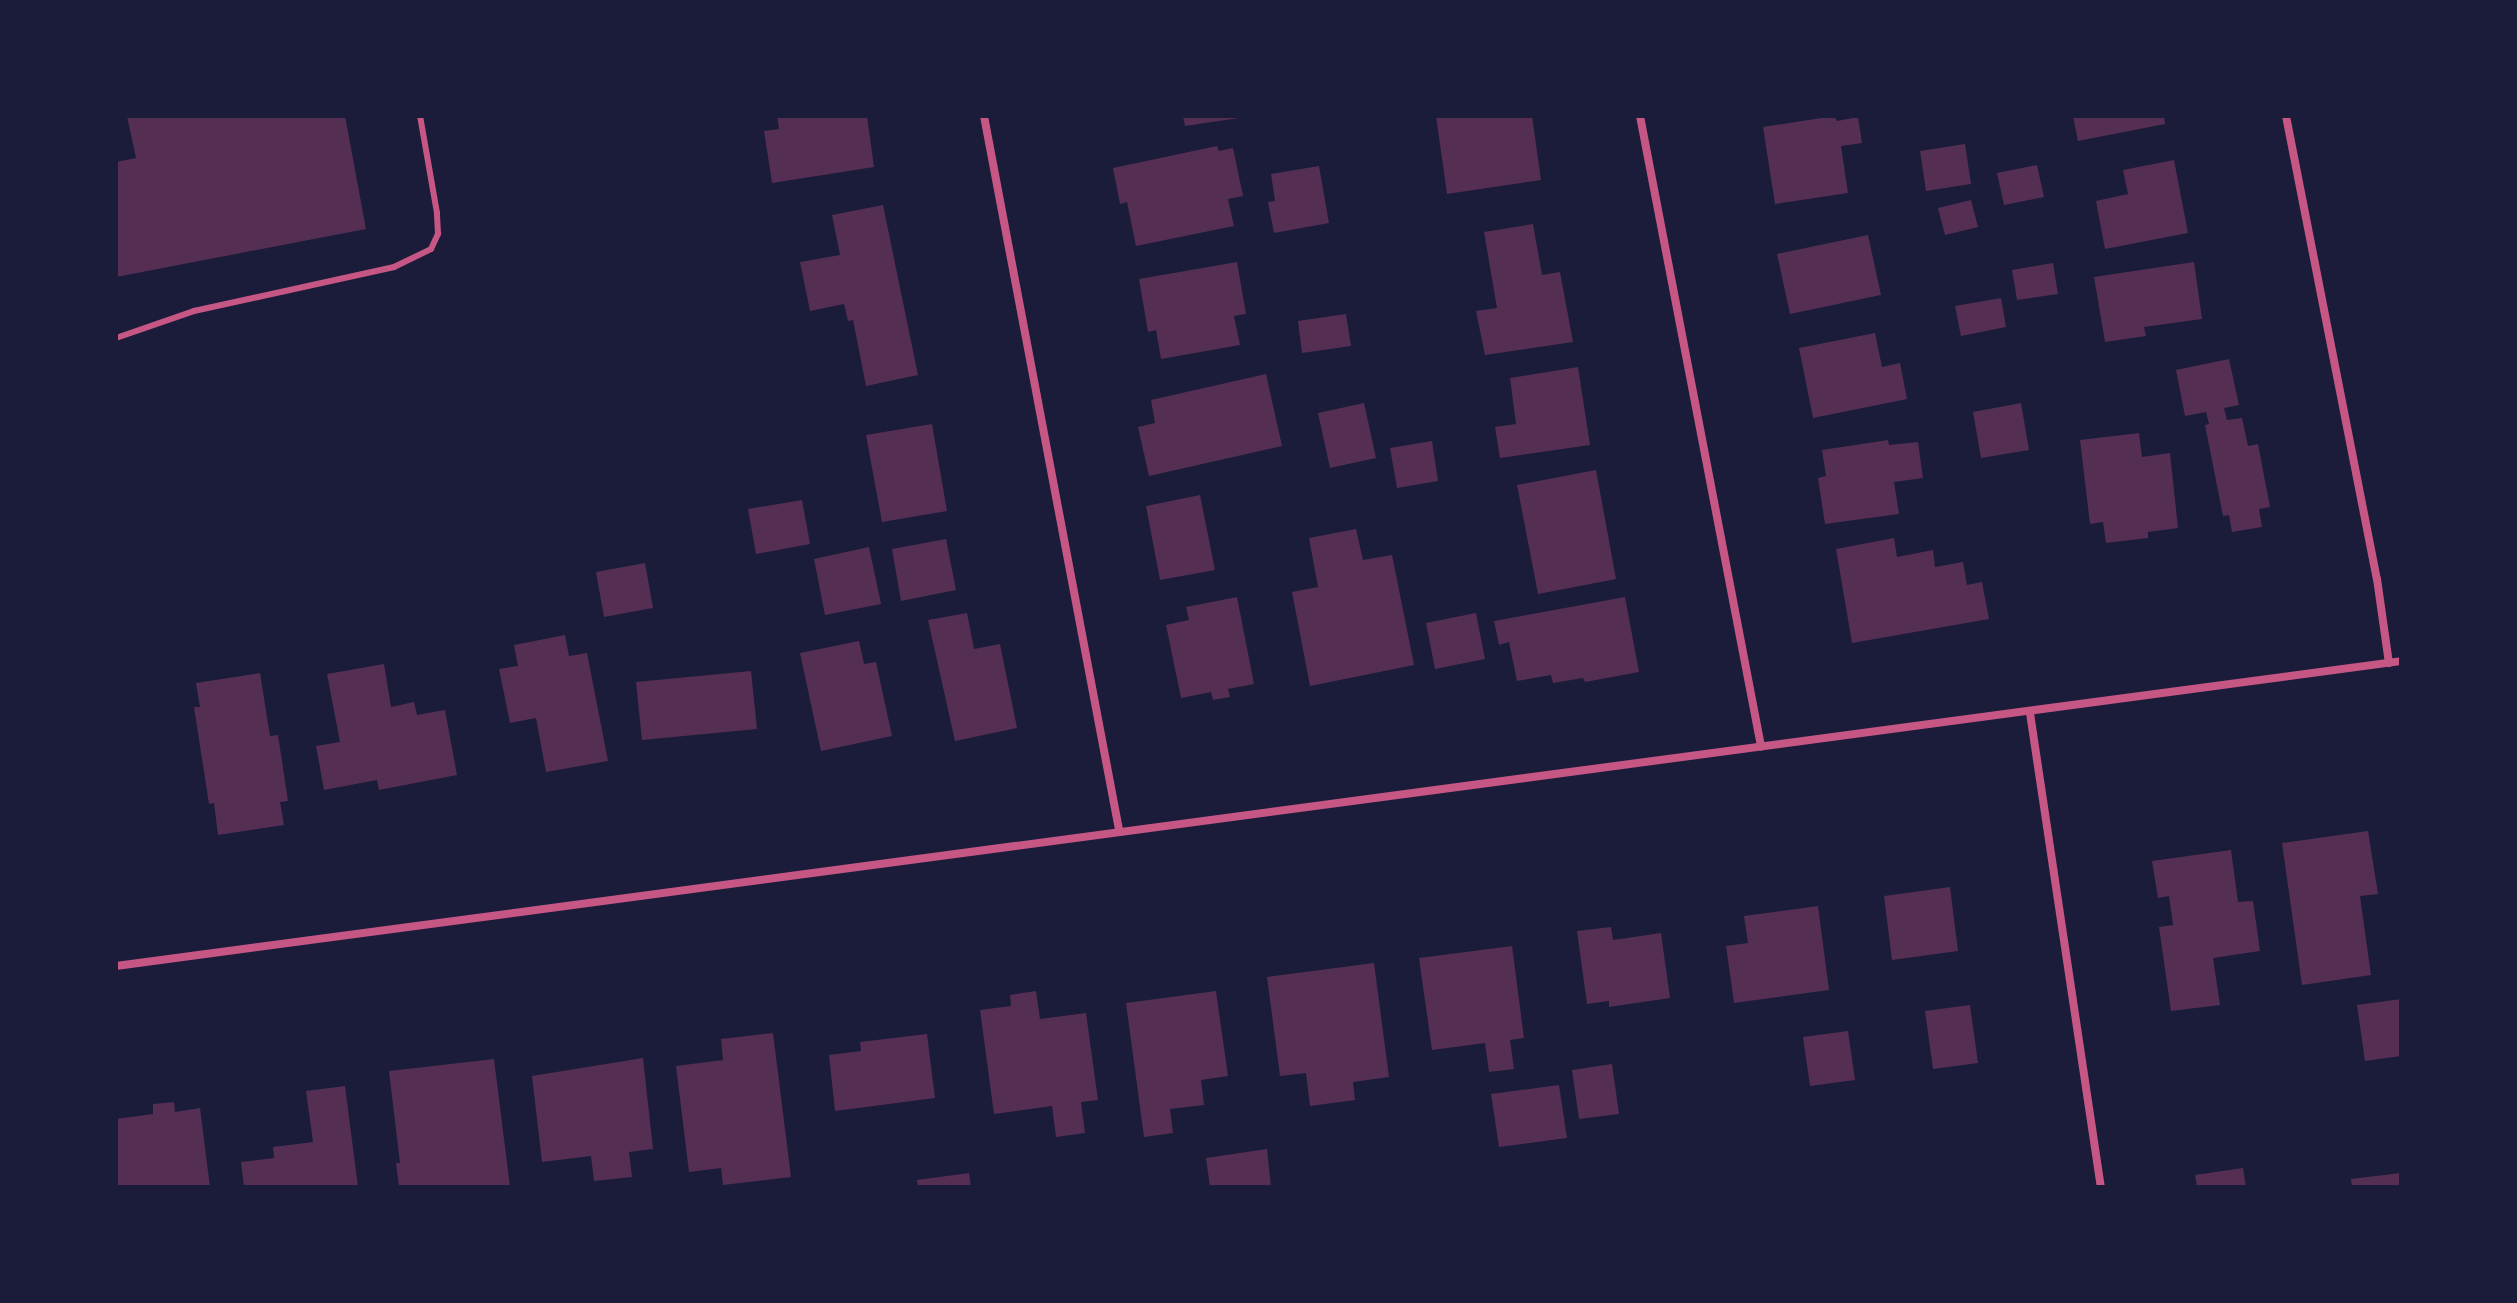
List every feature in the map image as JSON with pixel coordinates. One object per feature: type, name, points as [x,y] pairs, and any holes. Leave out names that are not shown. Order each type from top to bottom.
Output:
[{"type":"street","points":[[984,116],[1119,830]]},
{"type":"street","points":[[1640,116],[1761,746]]},
{"type":"street","points":[[2286,116],[2377,579],[2389,663]]},
{"type":"street","points":[[116,966],[1119,830],[2030,713],[2401,661]]},
{"type":"street","points":[[2030,713],[2101,1187]]},
{"type":"lane","points":[[116,338],[194,311],[394,267],[431,249],[438,234],[437,213],[420,116]]},
{"type":"building","points":[[127,116],[345,116],[366,229],[116,277],[116,162],[136,158]]},
{"type":"building","points":[[777,116],[867,116],[874,167],[772,183],[764,131],[779,129]]},
{"type":"building","points":[[1183,116],[1239,116],[1239,118],[1185,126]]},
{"type":"building","points":[[1436,116],[1532,116],[1541,180],[1447,194]]},
{"type":"building","points":[[1834,116],[1837,121],[1858,117],[1862,143],[1841,146],[1848,193],[1775,204],[1763,127]]},
{"type":"building","points":[[2073,116],[2164,116],[2165,124],[2078,141]]},
{"type":"building","points":[[1965,144],[1971,184],[1926,191],[1920,151]]},
{"type":"building","points":[[1217,146],[1219,151],[1233,148],[1243,196],[1228,199],[1234,226],[1136,246],[1127,202],[1120,204],[1113,168]]},
{"type":"building","points":[[2174,160],[2188,233],[2105,249],[2096,201],[2128,194],[2123,170]]},
{"type":"building","points":[[2037,165],[2044,197],[2004,205],[1997,173]]},
{"type":"building","points":[[1319,166],[1329,223],[1274,233],[1268,202],[1275,201],[1271,174]]},
{"type":"building","points":[[1971,200],[1978,227],[1945,235],[1938,208]]},
{"type":"building","points":[[883,205],[918,375],[866,386],[853,320],[848,321],[844,304],[810,311],[800,262],[840,255],[832,215]]},
{"type":"building","points":[[1533,224],[1542,275],[1560,272],[1573,342],[1485,355],[1476,311],[1497,308],[1484,232]]},
{"type":"building","points":[[1868,235],[1881,295],[1790,314],[1777,254]]},
{"type":"building","points":[[1237,262],[1246,314],[1234,316],[1240,345],[1161,359],[1156,330],[1148,332],[1139,279]]},
{"type":"building","points":[[2194,262],[2202,319],[2144,327],[2146,336],[2105,342],[2094,277]]},
{"type":"building","points":[[2053,263],[2058,294],[2017,300],[2012,270]]},
{"type":"building","points":[[2001,298],[2006,327],[1961,336],[1955,306]]},
{"type":"building","points":[[1346,314],[1351,346],[1302,353],[1298,321]]},
{"type":"building","points":[[1875,333],[1882,367],[1900,363],[1907,399],[1813,418],[1799,348]]},
{"type":"building","points":[[2229,359],[2239,405],[2224,408],[2227,420],[2242,418],[2248,446],[2258,444],[2270,507],[2259,509],[2262,527],[2232,532],[2229,515],[2223,516],[2205,425],[2209,424],[2206,412],[2185,416],[2176,370]]},
{"type":"building","points":[[1578,367],[1590,445],[1500,458],[1495,427],[1516,424],[1510,378]]},
{"type":"building","points":[[1266,374],[1282,446],[1149,476],[1138,427],[1155,423],[1151,400]]},
{"type":"building","points":[[1364,403],[1376,458],[1330,468],[1318,413]]},
{"type":"building","points":[[2021,403],[2029,450],[1981,458],[1973,412]]},
{"type":"building","points":[[932,424],[947,511],[882,522],[866,435]]},
{"type":"building","points":[[2139,433],[2142,457],[2170,453],[2178,528],[2148,532],[2148,538],[2106,543],[2103,522],[2090,524],[2080,440]]},
{"type":"building","points":[[1888,440],[1889,445],[1918,442],[1923,478],[1894,482],[1899,514],[1825,524],[1818,478],[1826,476],[1822,450]]},
{"type":"building","points":[[1432,441],[1438,481],[1397,488],[1390,448]]},
{"type":"building","points":[[1596,470],[1616,579],[1538,594],[1517,485]]},
{"type":"building","points":[[1200,495],[1215,570],[1160,580],[1146,506]]},
{"type":"building","points":[[802,500],[810,544],[756,554],[748,509]]},
{"type":"building","points":[[1356,529],[1363,560],[1392,555],[1414,665],[1310,686],[1292,592],[1318,587],[1309,538]]},
{"type":"building","points":[[1894,538],[1897,557],[1933,550],[1935,567],[1963,562],[1967,585],[1982,582],[1989,619],[1852,643],[1836,549]]},
{"type":"building","points":[[946,539],[956,590],[901,601],[892,549]]},
{"type":"building","points":[[869,547],[881,604],[825,615],[814,559]]},
{"type":"building","points":[[645,563],[653,608],[604,617],[596,572]]},
{"type":"building","points":[[1237,597],[1254,684],[1228,689],[1230,697],[1213,700],[1211,692],[1181,698],[1166,625],[1189,620],[1186,607]]},
{"type":"building","points":[[1625,597],[1639,672],[1585,682],[1583,678],[1553,683],[1551,675],[1517,681],[1509,642],[1499,645],[1494,621]]},
{"type":"building","points":[[967,613],[974,649],[1000,644],[1017,728],[955,741],[928,620]]},
{"type":"building","points":[[1476,613],[1485,659],[1435,669],[1426,623]]},
{"type":"building","points":[[565,635],[569,656],[587,653],[608,761],[546,772],[536,718],[510,723],[499,669],[518,666],[514,645]]},
{"type":"building","points":[[859,641],[864,664],[876,662],[892,736],[821,751],[800,653]]},
{"type":"building","points":[[384,664],[391,707],[414,702],[417,715],[445,710],[457,775],[379,790],[377,780],[324,790],[316,746],[340,742],[327,674]]},
{"type":"building","points":[[751,671],[757,729],[642,740],[636,682]]},
{"type":"building","points":[[260,673],[270,736],[278,735],[288,801],[280,802],[284,825],[218,835],[214,803],[209,804],[194,707],[200,707],[196,683]]},
{"type":"building","points":[[2368,831],[2378,894],[2360,896],[2371,975],[2302,985],[2282,843]]},
{"type":"building","points":[[2231,850],[2238,902],[2253,901],[2260,951],[2213,958],[2220,1005],[2171,1011],[2159,927],[2173,925],[2169,896],[2158,898],[2152,861]]},
{"type":"building","points":[[1950,887],[1958,951],[1892,960],[1884,896]]},
{"type":"building","points":[[1818,906],[1829,990],[1734,1003],[1726,946],[1748,943],[1744,916]]},
{"type":"building","points":[[1611,927],[1613,940],[1661,933],[1670,998],[1609,1007],[1609,1001],[1587,1004],[1577,931]]},
{"type":"building","points":[[1512,946],[1524,1038],[1510,1040],[1514,1069],[1489,1072],[1485,1043],[1432,1050],[1419,958]]},
{"type":"building","points":[[1374,963],[1389,1077],[1353,1082],[1355,1100],[1310,1106],[1306,1073],[1280,1076],[1267,977]]},
{"type":"building","points":[[1036,991],[1040,1019],[1086,1013],[1098,1100],[1081,1102],[1085,1133],[1056,1137],[1052,1106],[994,1114],[980,1010],[1011,1006],[1010,995]]},
{"type":"building","points":[[1216,991],[1228,1076],[1201,1080],[1204,1105],[1170,1109],[1173,1133],[1144,1137],[1126,1003]]},
{"type":"building","points":[[2401,999],[2401,1056],[2365,1061],[2357,1005]]},
{"type":"building","points":[[1970,1005],[1978,1063],[1933,1069],[1925,1011]]},
{"type":"building","points":[[1848,1031],[1855,1080],[1810,1086],[1803,1037]]},
{"type":"building","points":[[773,1033],[791,1177],[723,1185],[721,1168],[689,1172],[676,1066],[723,1060],[721,1039]]},
{"type":"building","points":[[927,1034],[935,1098],[835,1111],[829,1055],[861,1051],[860,1042]]},
{"type":"building","points":[[643,1058],[653,1149],[629,1152],[632,1177],[594,1181],[591,1156],[542,1162],[532,1076]]},
{"type":"building","points":[[494,1059],[510,1187],[399,1187],[396,1163],[400,1163],[389,1071]]},
{"type":"building","points":[[1612,1064],[1619,1114],[1579,1119],[1572,1070]]},
{"type":"building","points":[[1559,1085],[1567,1138],[1499,1147],[1491,1094]]},
{"type":"building","points":[[345,1086],[358,1187],[244,1187],[241,1162],[274,1158],[273,1147],[313,1142],[306,1091]]},
{"type":"building","points":[[174,1102],[175,1112],[200,1108],[210,1187],[116,1187],[116,1119],[153,1114],[153,1104]]},
{"type":"building","points":[[1267,1149],[1271,1187],[1210,1187],[1206,1158]]},
{"type":"building","points":[[2243,1168],[2246,1187],[2197,1187],[2195,1175]]},
{"type":"building","points":[[969,1173],[971,1187],[918,1187],[917,1180]]},
{"type":"building","points":[[2401,1173],[2401,1187],[2352,1187],[2351,1179]]}]
